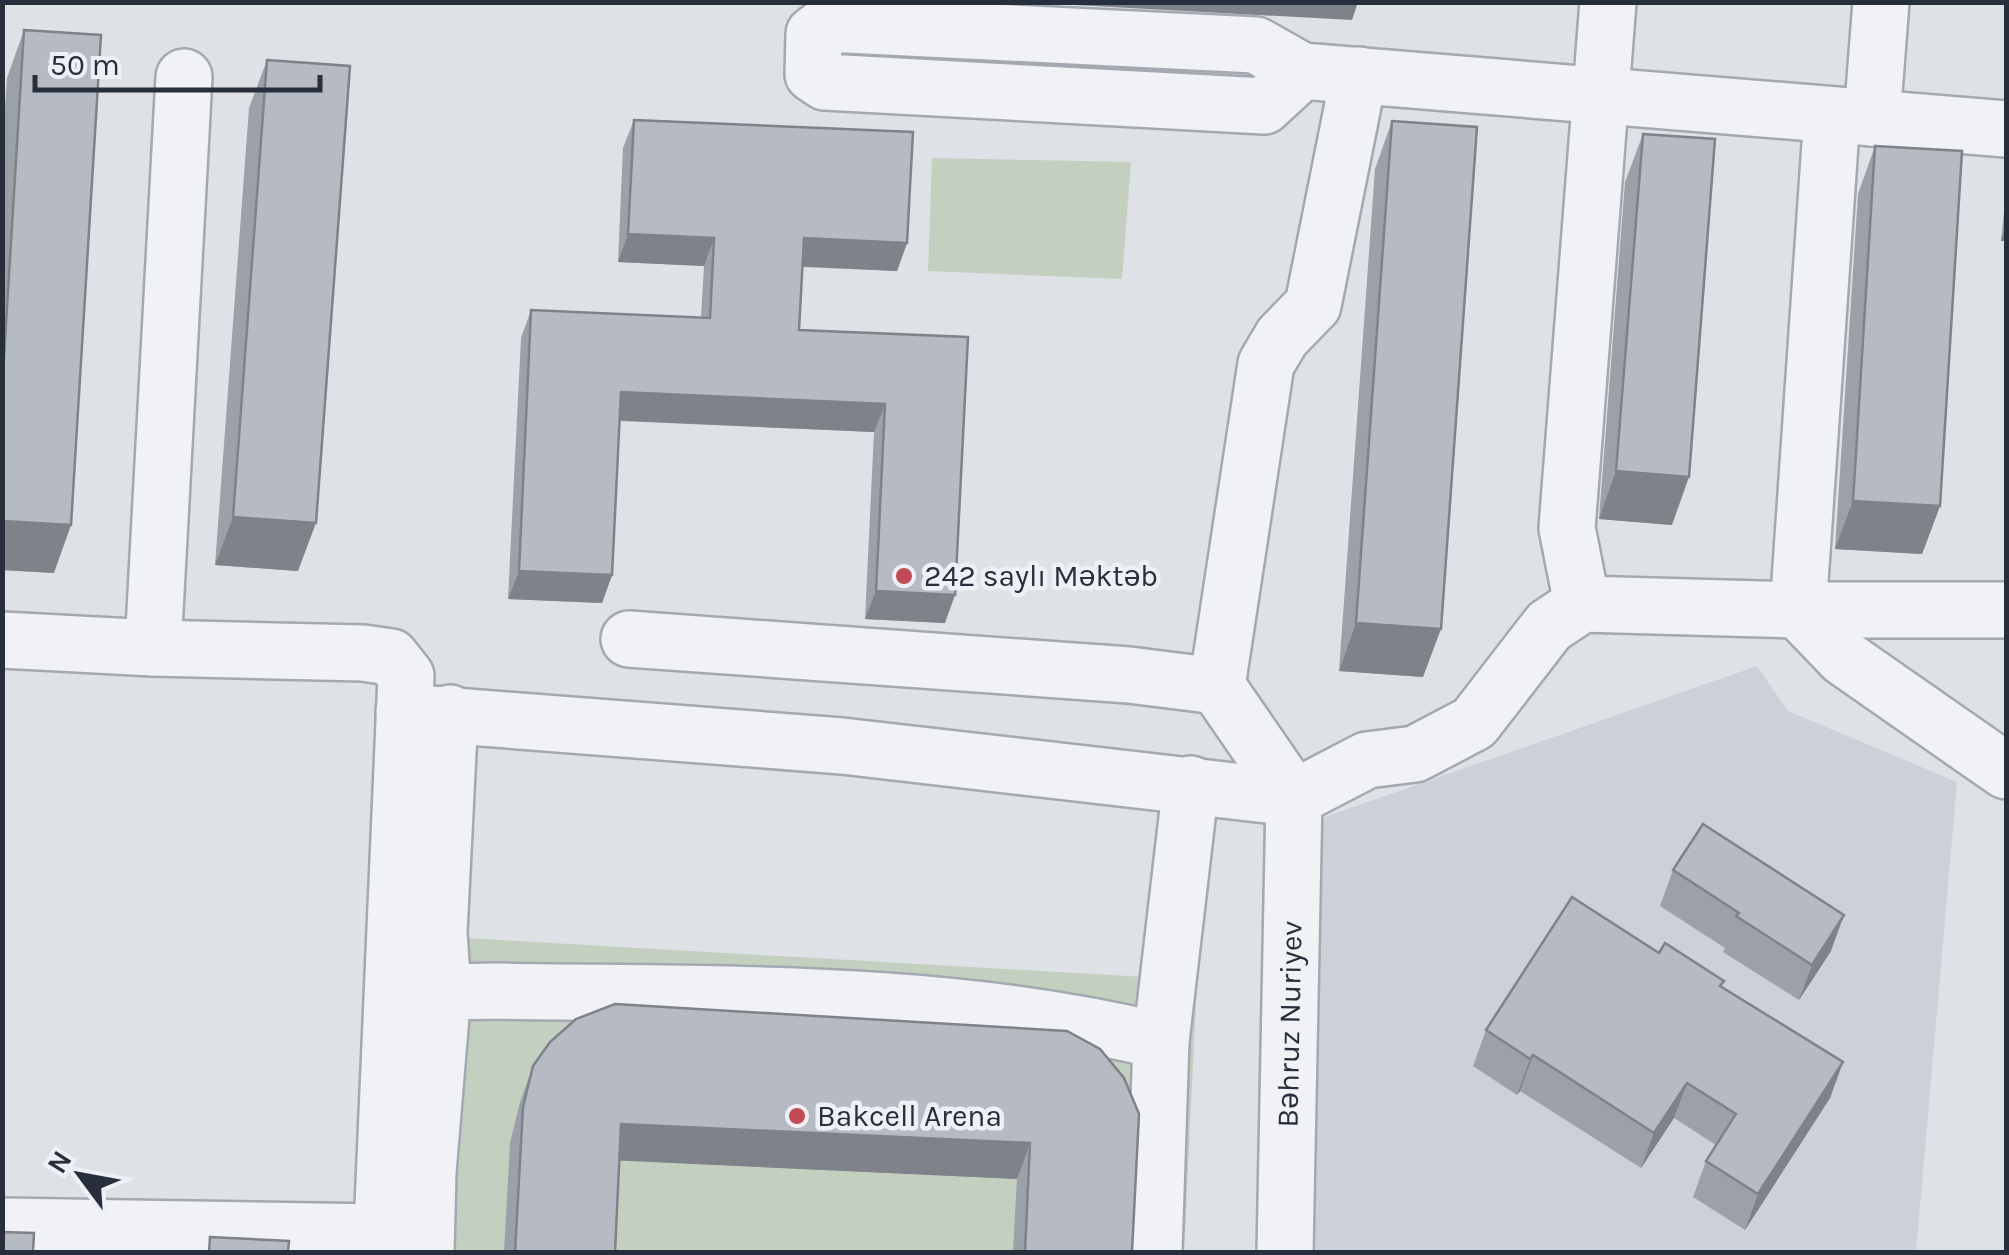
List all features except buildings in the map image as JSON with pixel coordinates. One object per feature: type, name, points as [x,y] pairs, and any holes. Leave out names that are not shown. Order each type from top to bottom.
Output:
[{"type":"street","points":[[1582,604],[1567,528],[1608,2]]},
{"type":"street","points":[[1798,610],[1852,116],[1881,2]]},
{"type":"street","points":[[1302,71],[1264,106],[824,82],[813,74],[814,34],[826,24],[1256,45],[1302,71],[2006,129]]},
{"type":"street","points":[[1294,798],[1217,686],[1266,364],[1282,337],[1314,305],[1359,76]]},
{"type":"street","points":[[152,648],[184,77]]},
{"type":"street","points":[[427,712],[842,746],[1294,798],[1367,760],[1416,754],[1474,723],[1549,626],[1582,604],[2006,610]]},
{"type":"street","points":[[1798,610],[1844,658],[2006,771]]},
{"type":"street","points":[[630,639],[1129,675],[1217,686]]},
{"type":"street","points":[[2,640],[363,653],[390,657],[406,676],[427,712],[444,992],[428,1172],[396,1246]]},
{"type":"street","points":[[396,1246],[427,712]]},
{"type":"street","points":[[1154,1252],[1161,1041],[1191,784]]},
{"type":"street","name":"Bəhruz Nuriyev","points":[[1285,1252],[1294,798]]},
{"type":"street","points":[[444,992],[847,998],[998,1009],[1092,1024],[1161,1041]]},
{"type":"street","points":[[2,1226],[156,1241],[396,1246]]},
{"type":"shaded area","points":[[1757,666],[1788,711],[1957,782],[1916,1252],[1305,1252],[1322,818]]},
{"type":"green space","points":[[932,158],[1131,162],[1122,279],[928,271]]},
{"type":"green space","name":"Bakcell Arena","points":[[412,935],[1197,980],[1184,1252],[398,1252]]},
{"type":"place","name":"242 saylı Məktəb","points":[[904,576]]},
{"type":"place","name":"Bakcell Arena","points":[[797,1116]]}]
